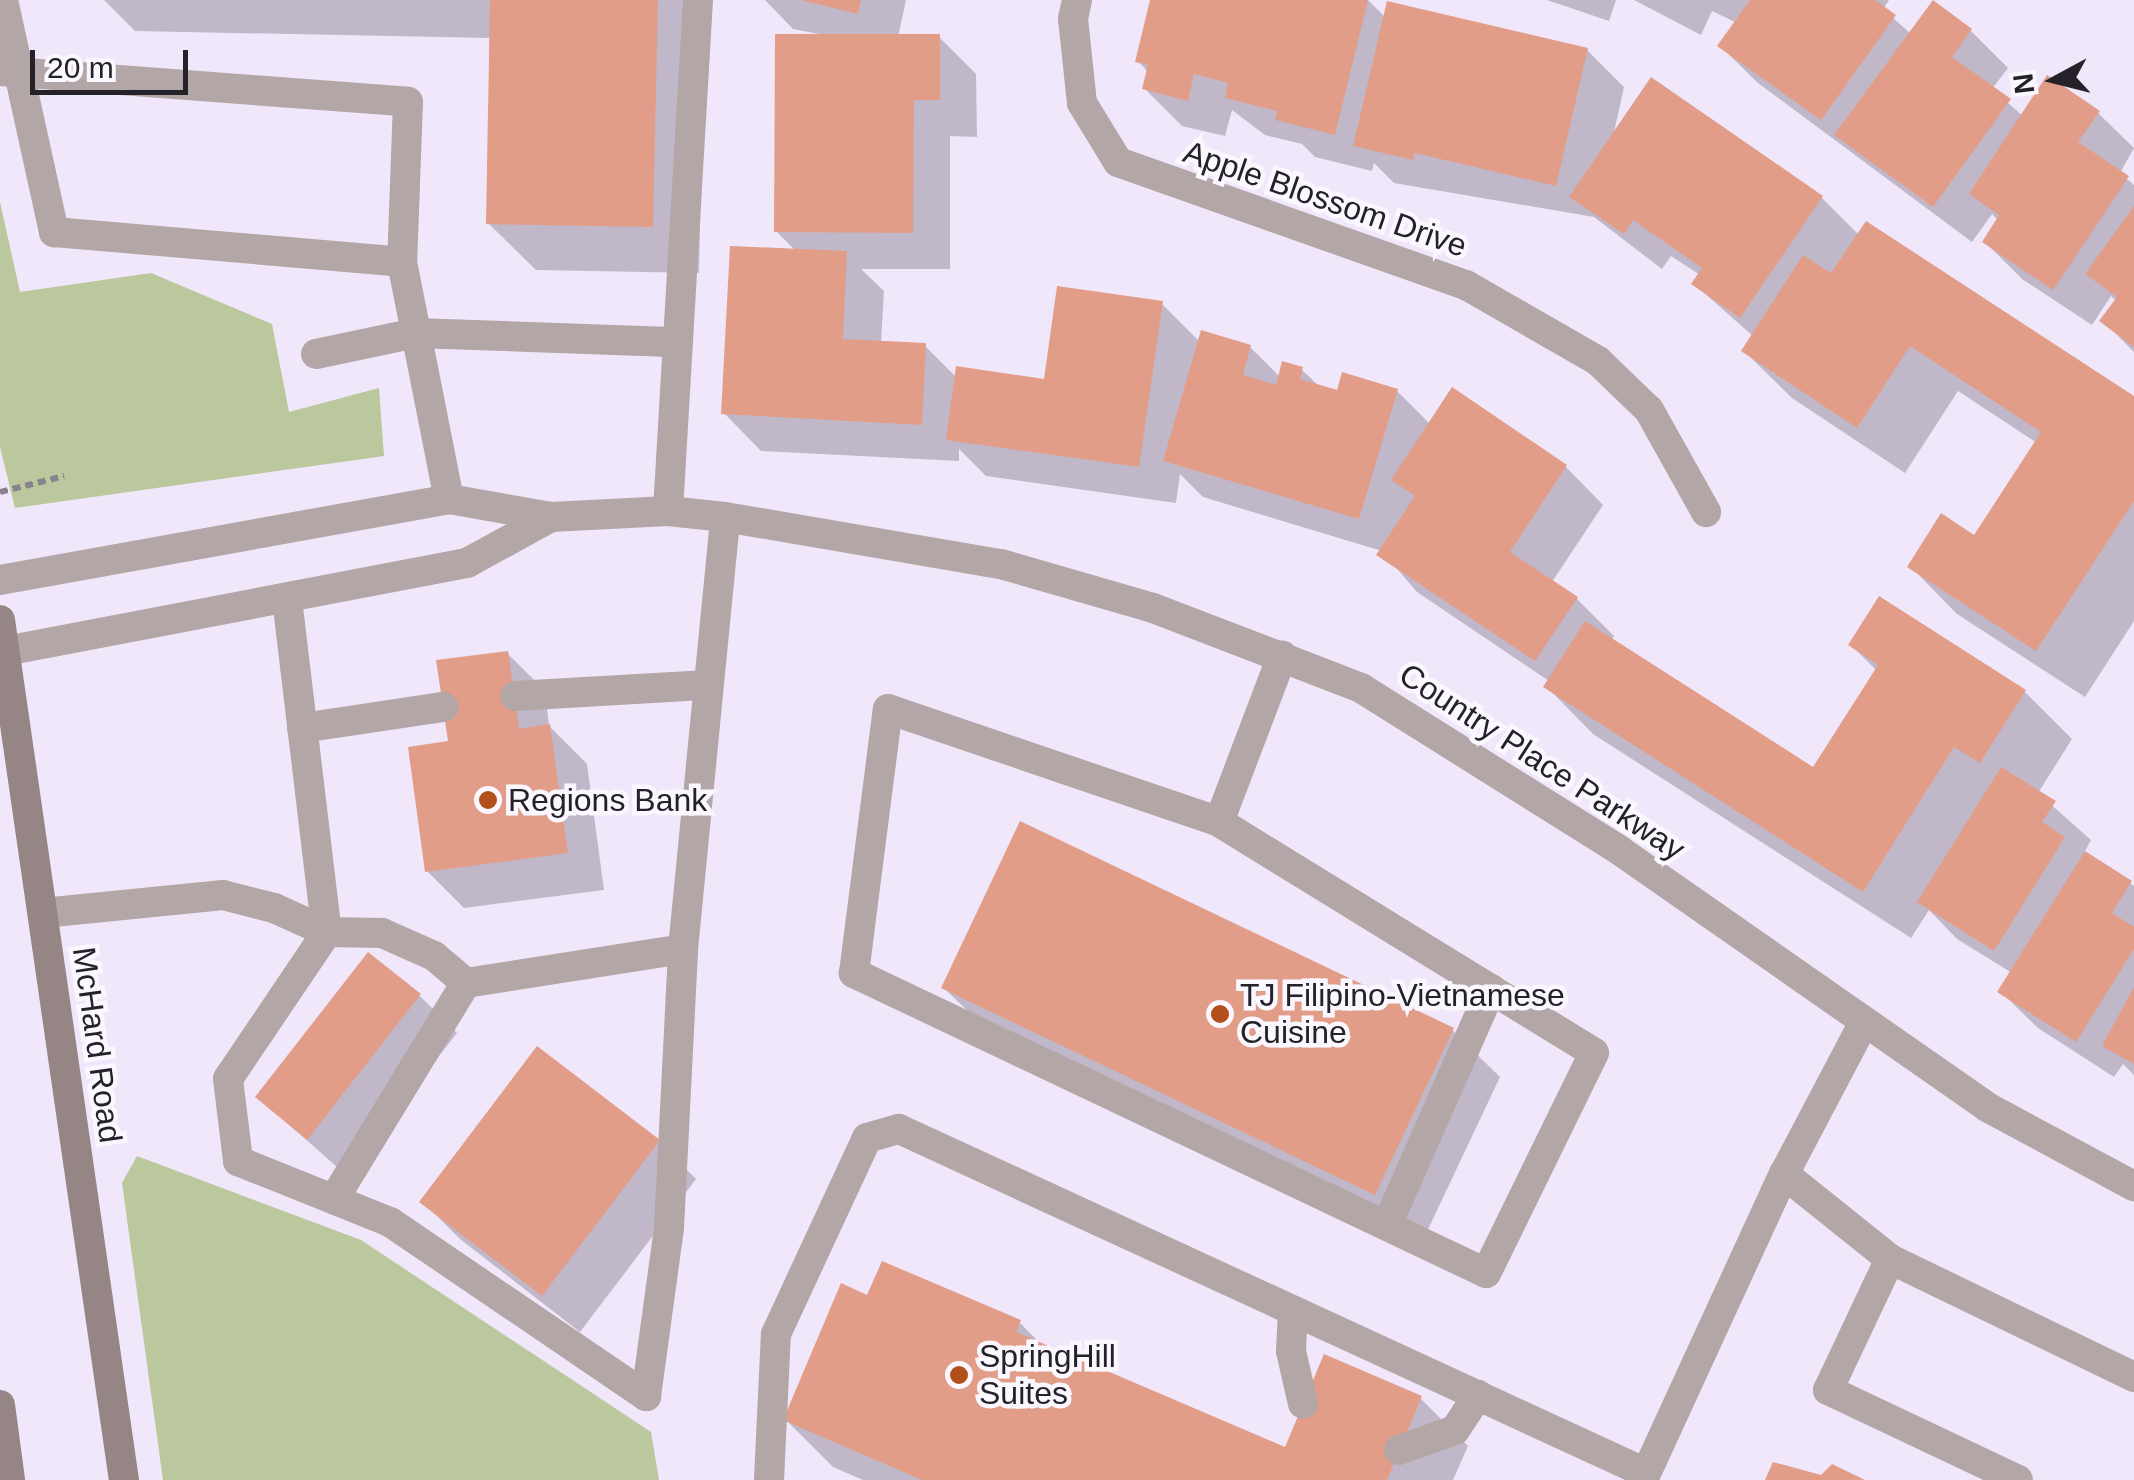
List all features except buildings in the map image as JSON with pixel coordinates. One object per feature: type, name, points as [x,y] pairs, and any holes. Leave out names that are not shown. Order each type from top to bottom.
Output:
[{"type":"main road","name":"McHard Road","points":[[0,620],[124,1480]]},
{"type":"main road","points":[[0,1405],[10,1480]]},
{"type":"street","points":[[3,0],[10,72],[54,232],[402,262]]},
{"type":"street","points":[[668,511],[698,0]]},
{"type":"street","name":"Apple Blossom Drive","points":[[1077,0],[1072,19],[1082,103],[1118,162],[1466,285],[1598,361],[1649,410],[1706,512]]},
{"type":"street","points":[[10,72],[408,102],[402,262],[449,499]]},
{"type":"street","points":[[316,354],[416,333],[678,342]]},
{"type":"street","points":[[0,580],[449,499],[550,518]]},
{"type":"street","name":"Country Place Parkway","points":[[550,518],[668,511],[725,517],[1001,564],[1153,608],[1361,688],[1468,750],[1987,1107],[2134,1186]]},
{"type":"street","points":[[286,599],[328,932],[228,1079],[238,1161],[390,1222],[646,1396],[668,1228],[682,949],[725,517]]},
{"type":"street","points":[[3,651],[468,563],[550,518]]},
{"type":"street","points":[[1218,822],[1282,656]]},
{"type":"street","points":[[514,696],[708,685]]},
{"type":"street","points":[[302,728],[443,707]]},
{"type":"street","points":[[888,710],[1218,822],[1491,989],[1594,1052],[1486,1273],[854,973],[888,710]]},
{"type":"street","points":[[43,913],[223,896],[274,908],[328,932],[382,934],[434,956],[466,983],[682,949]]},
{"type":"street","points":[[334,1199],[466,983]]},
{"type":"street","points":[[1387,1226],[1491,989]]},
{"type":"street","points":[[769,1480],[776,1334],[866,1138],[882,1129],[899,1129],[1645,1476],[1784,1174],[1864,1022]]},
{"type":"street","points":[[1784,1174],[1890,1259],[2134,1377]]},
{"type":"street","points":[[1890,1259],[1828,1390],[2018,1480]]},
{"type":"street","points":[[1294,1310],[1292,1351],[1303,1404]]},
{"type":"street","points":[[1399,1450],[1455,1430],[1478,1396]]},
{"type":"path","points":[[0,492],[64,476]]},
{"type":"green space","points":[[0,202],[20,292],[151,273],[272,324],[289,412],[379,388],[384,456],[15,508],[0,447]]},
{"type":"green space","points":[[137,1156],[361,1240],[651,1432],[659,1480],[163,1480],[122,1183]]},
{"type":"place","name":"Regions Bank","points":[[488,800]]},
{"type":"place","name":"TJ Filipino-Vietnamese Cuisine","points":[[1220,1014]]},
{"type":"place","name":"SpringHill Suites","points":[[959,1375]]}]
